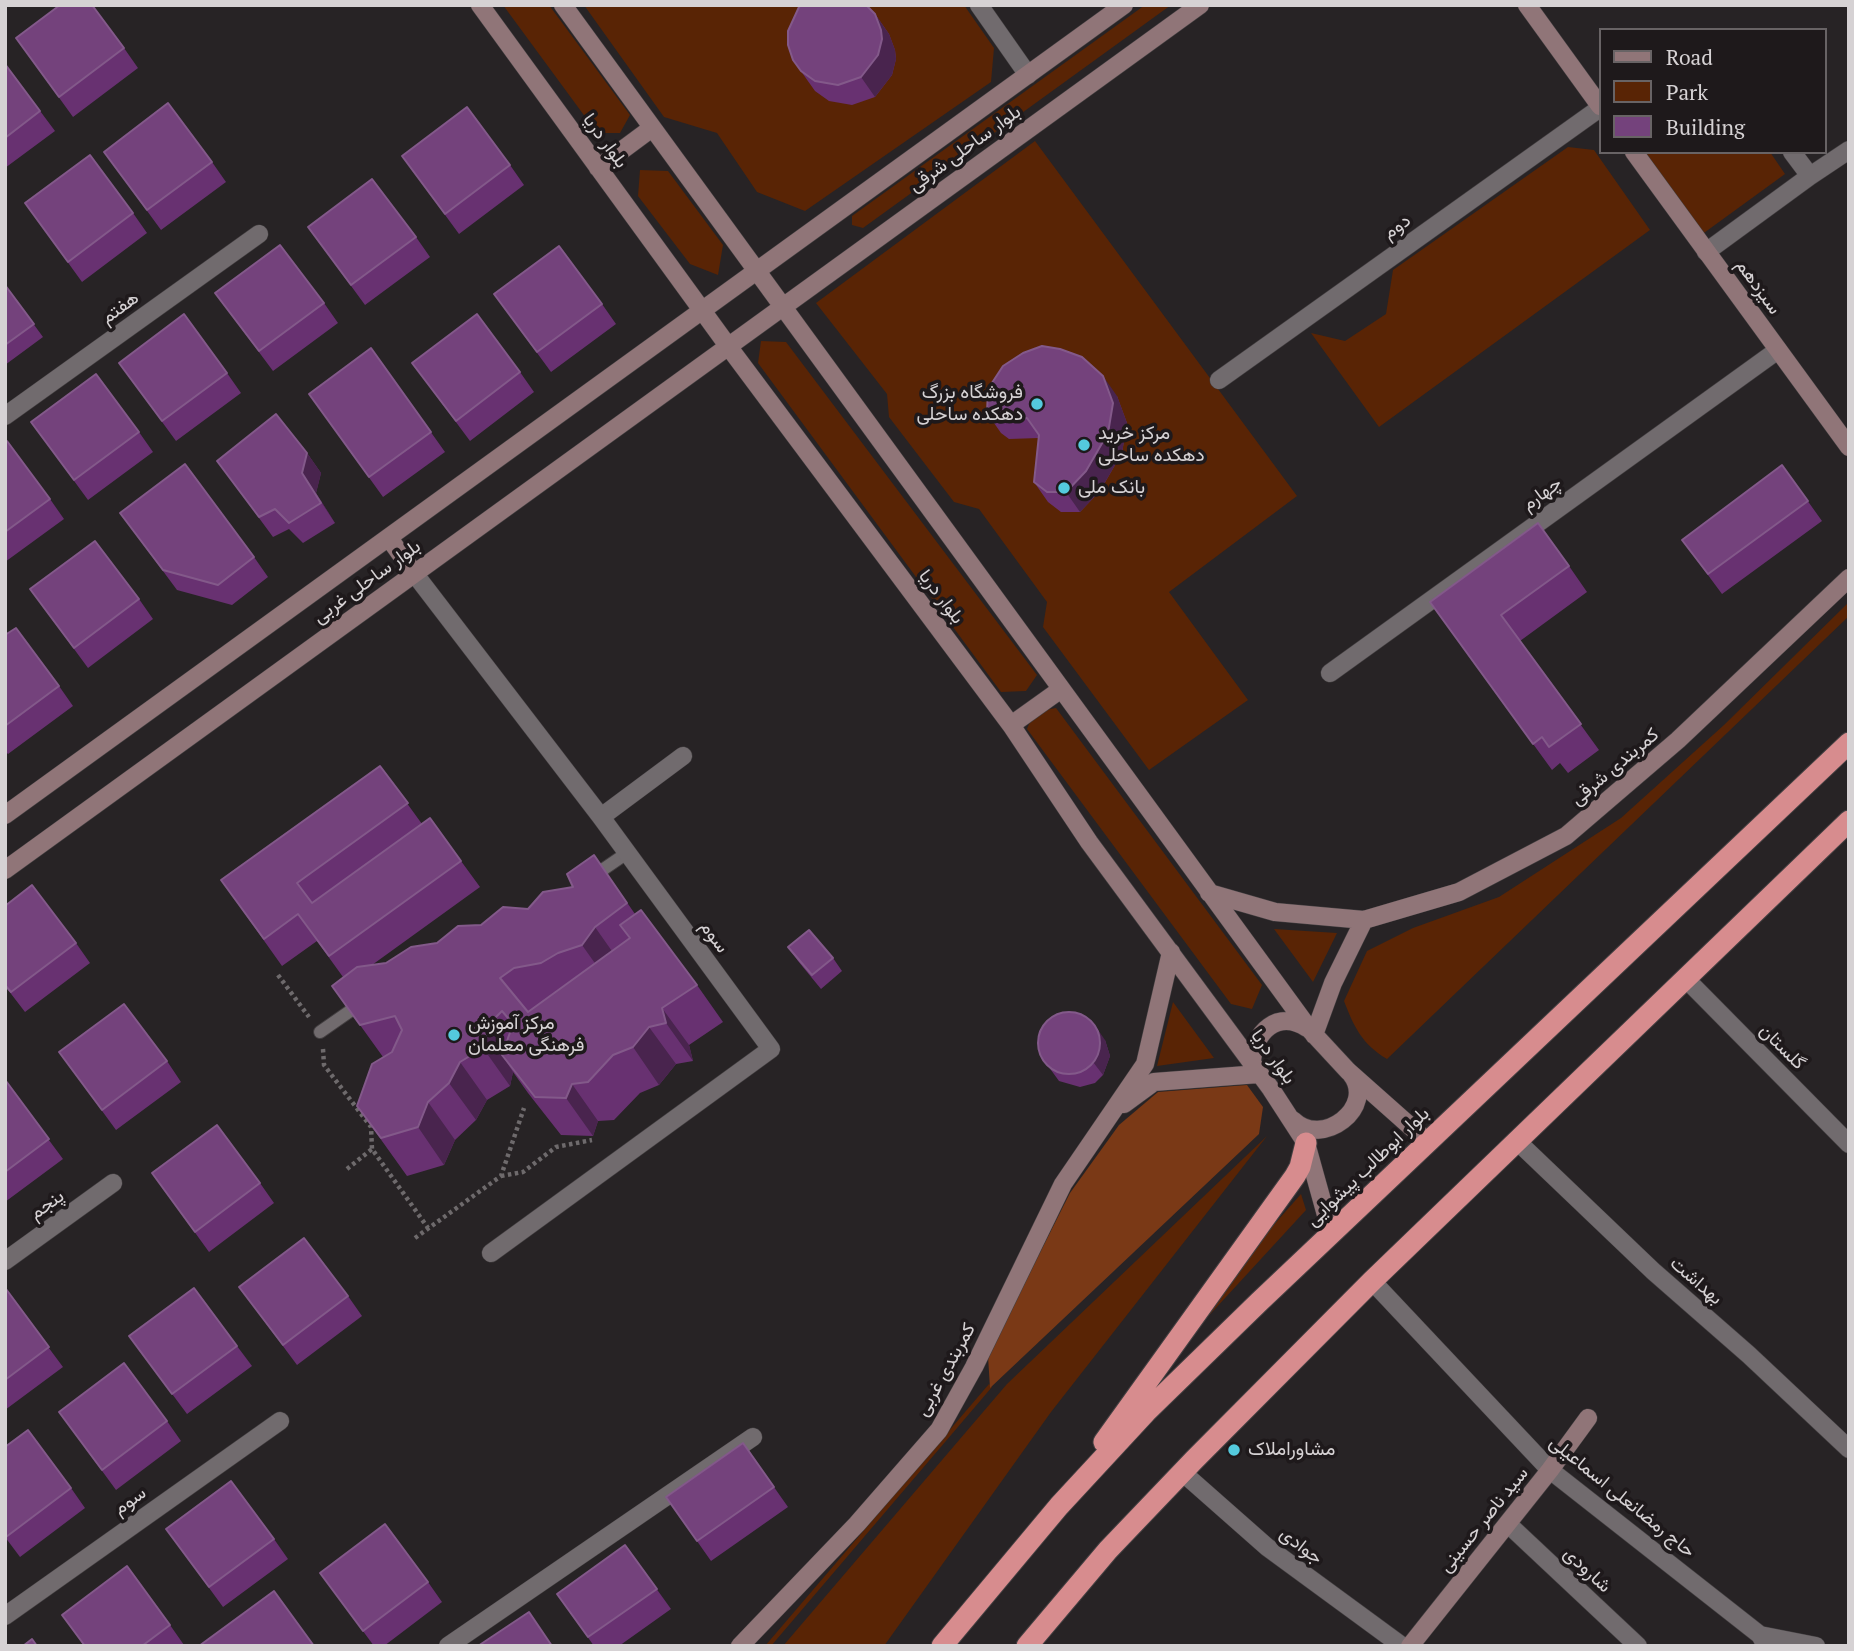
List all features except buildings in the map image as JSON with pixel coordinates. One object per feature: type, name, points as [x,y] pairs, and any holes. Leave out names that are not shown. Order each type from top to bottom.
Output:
[{"type":"highway","name":"بلوار ابوطالب پیشوایی","points":[[942,1646],[1049,1518],[1146,1412],[1331,1233],[1849,743]]},
{"type":"highway","points":[[1027,1646],[1108,1550],[1372,1281],[1849,821]]},
{"type":"highway","points":[[1049,1518],[1295,1176],[1306,1143]]},
{"type":"street","name":"بلوار دریا","points":[[480,5],[702,311],[1011,726],[1089,842],[1171,951],[1290,1118],[1306,1143],[1331,1233]]},
{"type":"street","points":[[563,5],[1209,893],[1312,1032],[1356,1081],[1354,1107],[1347,1118],[1336,1126],[1310,1130],[1290,1118]]},
{"type":"street","points":[[979,5],[1028,75]]},
{"type":"street","name":"بلوار ساحلی شرقی","points":[[728,292],[1124,5]]},
{"type":"street","name":"بلوار ساحلی شرقی","points":[[753,327],[1200,5]]},
{"type":"street","points":[[1527,5],[1598,104]]},
{"type":"street","name":"دوم","points":[[1219,380],[1598,108]]},
{"type":"street","points":[[598,168],[652,128]]},
{"type":"street","points":[[1706,252],[1849,150]]},
{"type":"street","name":"سیزدهم","points":[[1635,154],[1849,447]]},
{"type":"street","points":[[1794,154],[1810,176]]},
{"type":"street","name":"هفتم","points":[[5,416],[259,234]]},
{"type":"street","name":"بلوار ساحلی غربی","points":[[5,815],[728,292]]},
{"type":"street","name":"بلوار ساحلی غربی","points":[[5,870],[753,327]]},
{"type":"street","name":"چهارم","points":[[1330,673],[1778,350]]},
{"type":"street","points":[[389,538],[414,573]]},
{"type":"street","name":"سوم","points":[[414,573],[601,817],[771,1049],[491,1254]]},
{"type":"street","name":"کمربندی شرقی","points":[[1364,920],[1459,892],[1566,836],[1678,740],[1849,578]]},
{"type":"street","points":[[1011,726],[1060,690]]},
{"type":"street","points":[[601,817],[683,756]]},
{"type":"street","points":[[1209,893],[1275,912],[1364,920],[1312,1032]]},
{"type":"street","name":"کمربندی غربی","points":[[740,1646],[857,1524],[939,1430],[974,1367],[1063,1184],[1145,1064],[1171,951]]},
{"type":"street","name":"گلستان","points":[[1686,979],[1849,1144]]},
{"type":"street","points":[[1112,1112],[1154,1082],[1255,1068],[1256,1041],[1263,1031],[1274,1024],[1296,1020],[1312,1032]]},
{"type":"street","points":[[1348,1071],[1428,1142]]},
{"type":"street","name":"بهداشت","points":[[1518,1142],[1653,1271],[1749,1355],[1849,1449]]},
{"type":"street","name":"پنجم","points":[[5,1261],[113,1183]]},
{"type":"street","name":"حاج رمضانعلی اسماعیلی","points":[[1372,1281],[1550,1471],[1763,1640]]},
{"type":"street","name":"سید ناصر حسینی","points":[[1409,1646],[1550,1471],[1588,1418]]},
{"type":"street","name":"سوم","points":[[5,1616],[280,1421]]},
{"type":"street","points":[[448,1646],[753,1437]]},
{"type":"street","name":"جوادی","points":[[1182,1472],[1267,1547],[1402,1646]]},
{"type":"street","name":"شارودی","points":[[1508,1524],[1638,1646]]},
{"type":"street","points":[[1763,1640],[1816,1646]]},
{"type":"lane","points":[[582,885],[627,853]]},
{"type":"lane","points":[[320,1032],[375,993]]},
{"type":"path","points":[[278,975],[320,1032],[324,1065],[371,1128],[372,1149],[428,1228]]},
{"type":"path","points":[[501,1176],[524,1108]]},
{"type":"path","points":[[415,1238],[501,1176],[523,1172],[556,1147],[592,1140]]},
{"type":"path","points":[[347,1169],[372,1149]]},
{"type":"green space","points":[[503,5],[549,5],[630,115],[620,133],[597,133]]},
{"type":"green space","points":[[584,5],[964,5],[994,48],[991,82],[805,211],[757,192],[717,133],[664,117]]},
{"type":"green space","points":[[1145,5],[1171,5],[863,228],[852,225],[852,216]]},
{"type":"green space","points":[[1035,141],[1297,496],[1169,592],[1248,700],[1149,770],[1043,627],[1047,602],[979,509],[954,502],[889,417],[887,394],[816,303]]},
{"type":"green space","points":[[1568,147],[1594,150],[1650,230],[1379,427],[1311,333],[1345,341],[1386,314],[1393,270]]},
{"type":"green space","points":[[1637,154],[1771,154],[1785,174],[1697,238]]},
{"type":"green space","points":[[640,170],[668,171],[723,245],[718,275],[690,264],[638,196]]},
{"type":"green space","points":[[761,341],[786,342],[1037,675],[1026,691],[1001,692],[758,363]]},
{"type":"green space","points":[[1849,602],[1849,616],[1387,1059],[1365,1041],[1355,1027],[1344,1001],[1367,951],[1413,928],[1499,897],[1621,818],[1724,725]]},
{"type":"green space","points":[[1056,708],[1262,985],[1252,1009],[1231,1004],[1027,729],[1034,712]]},
{"type":"green space","points":[[1274,929],[1337,933],[1313,982]]},
{"type":"green space","points":[[1173,1002],[1214,1058],[1157,1066]]},
{"type":"green space","points":[[1267,1136],[1051,1412],[884,1646],[783,1646],[1007,1384]]},
{"type":"green space","points":[[1301,1194],[1306,1210],[1169,1359],[1165,1348]]},
{"type":"green space","points":[[989,1384],[992,1387],[771,1646],[765,1646]]},
{"type":"shaded area","points":[[1247,1085],[1263,1107],[1259,1134],[990,1388],[988,1356],[1070,1193],[1119,1125],[1158,1092]]},
{"type":"place","name":"فروشگاه بزرگ دهکده ساحلی","points":[[1037,404]]},
{"type":"place","name":"مرکز خرید دهکده ساحلی","points":[[1084,445]]},
{"type":"place","name":"بانک ملی","points":[[1064,488]]},
{"type":"place","name":"مرکز آموزش فرهنگی معلمان","points":[[454,1035]]},
{"type":"place","name":"مشاوراملاک","points":[[1234,1450]]}]
